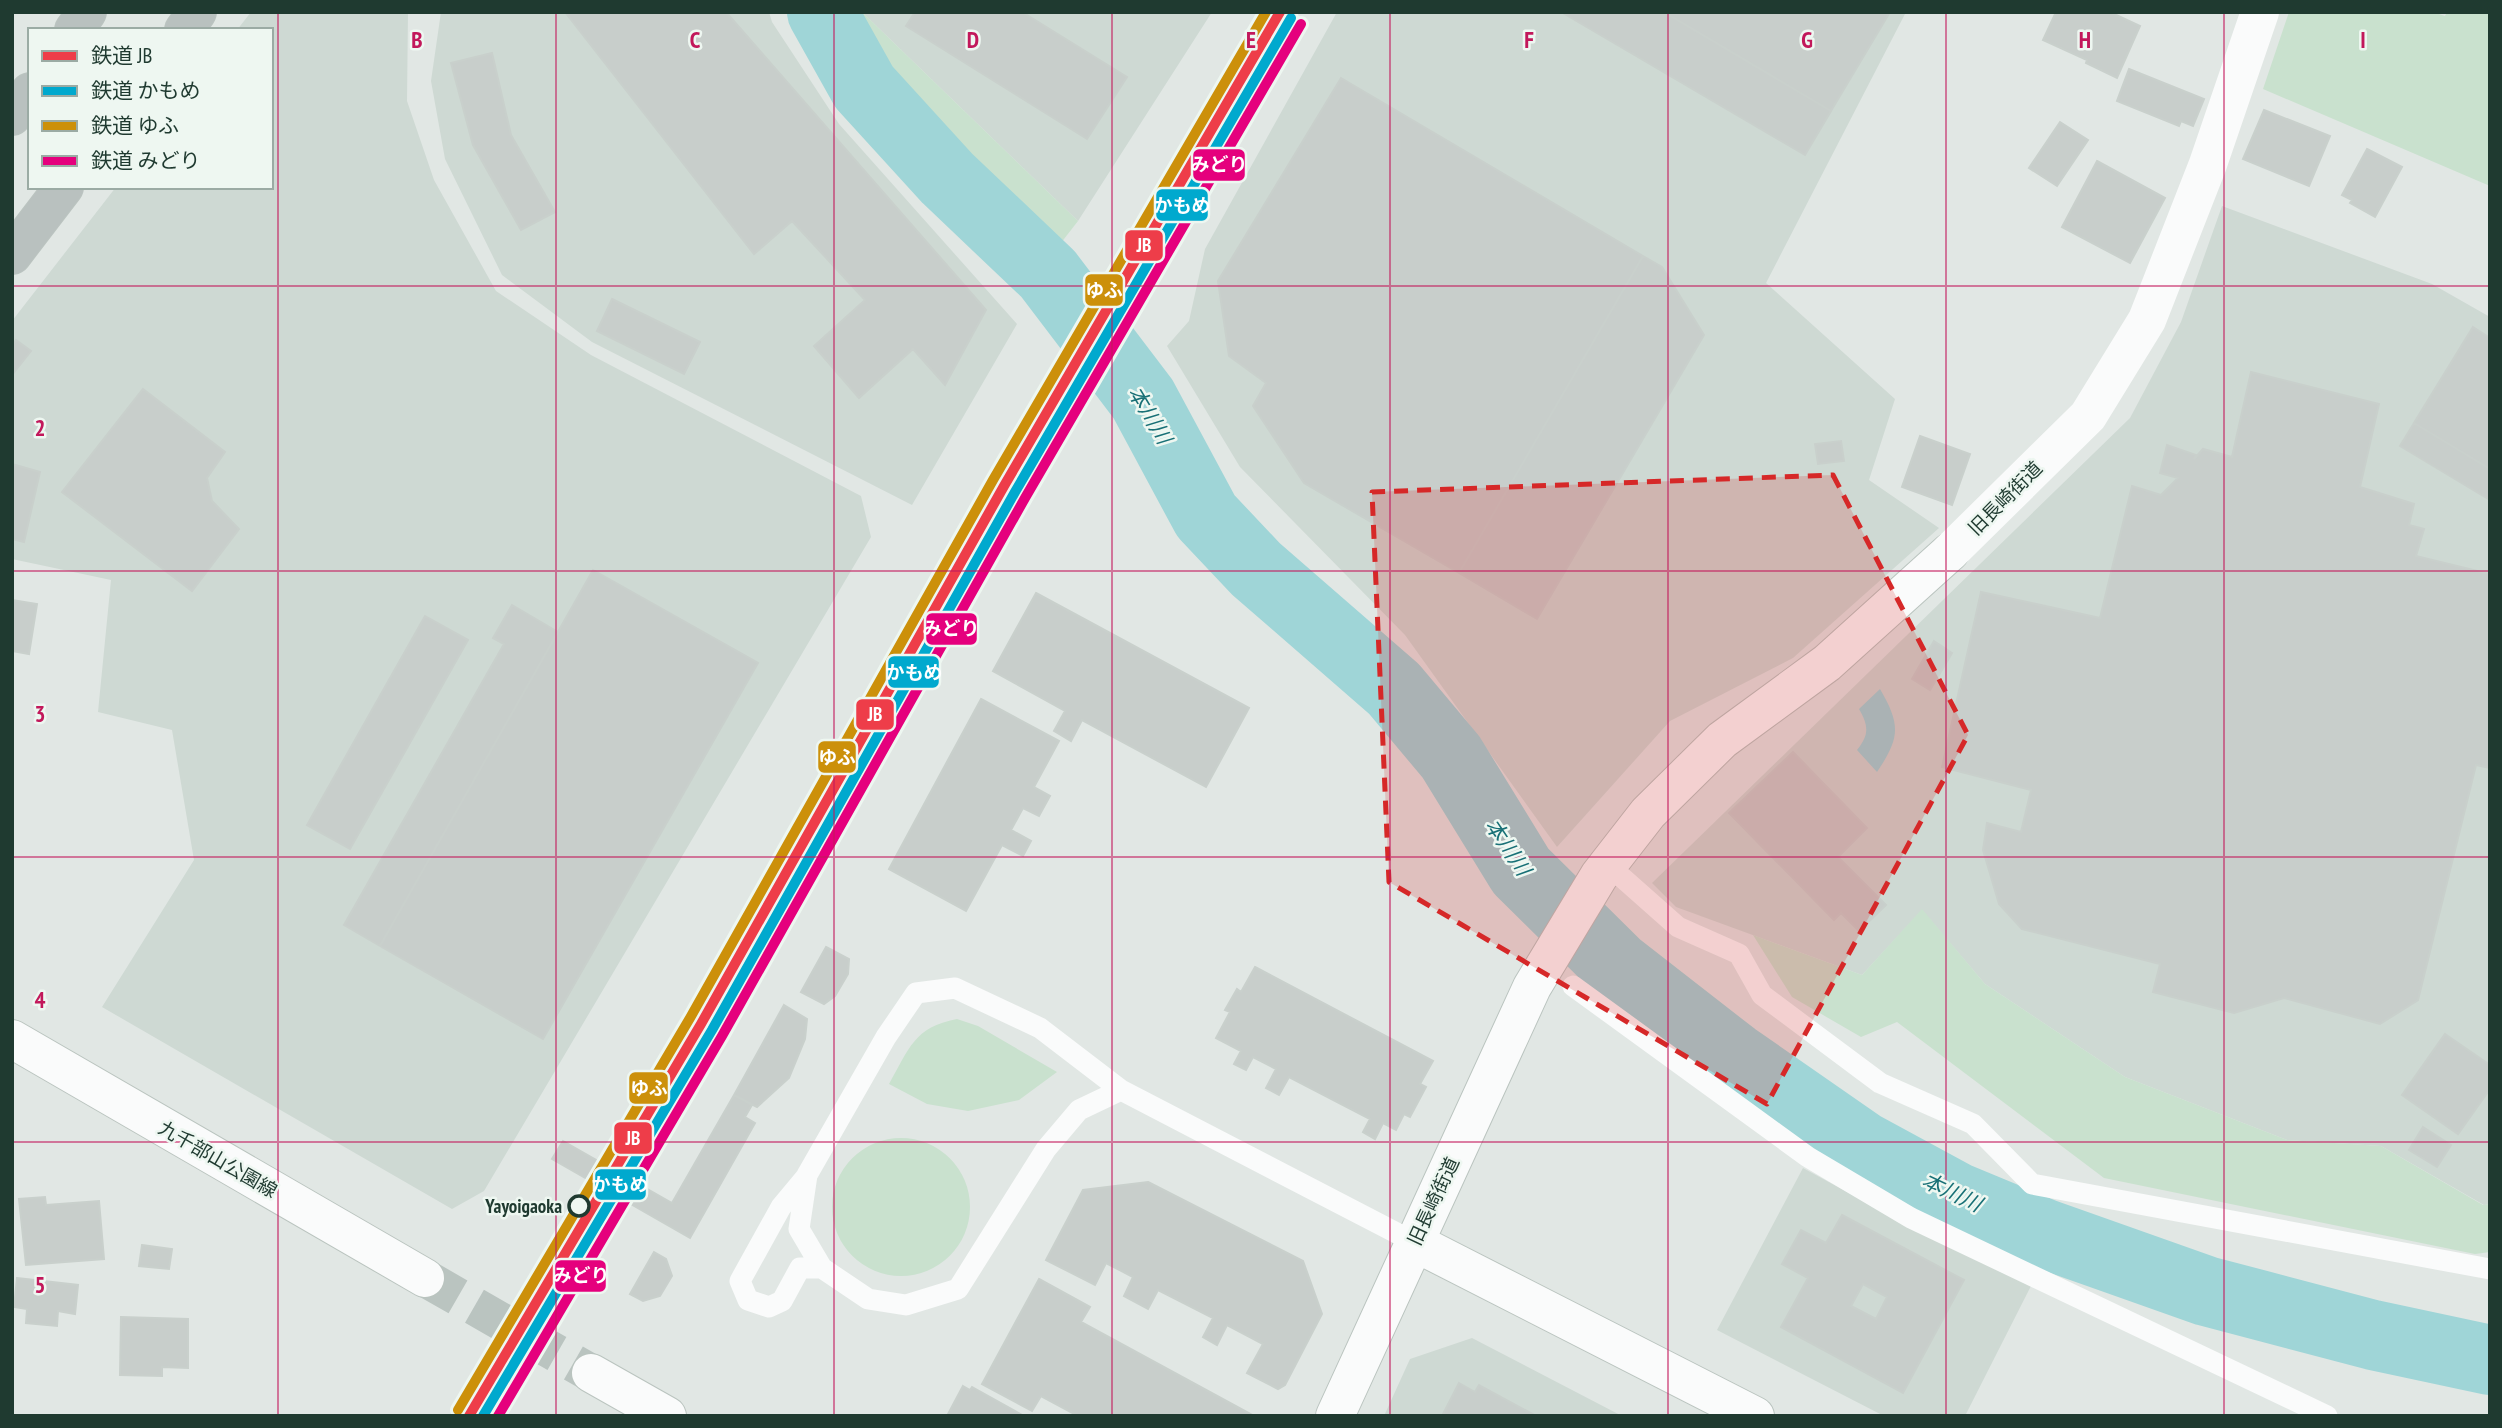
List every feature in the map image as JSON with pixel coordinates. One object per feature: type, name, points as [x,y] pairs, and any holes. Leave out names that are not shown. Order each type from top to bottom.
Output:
[{"type":"highway","points":[[75,28],[87,12]]},
{"type":"highway","points":[[185,28],[197,12]]},
{"type":"highway","points":[[12,116],[28,95]]},
{"type":"highway","points":[[12,255],[62,189]]},
{"type":"street","name":"旧長崎街道","points":[[1335,1416],[1532,987],[1603,871],[1648,813],[1722,740],[1827,663],[1950,552],[2088,416],[2147,320],[2208,164],[2260,12]]},
{"type":"street","name":"九千部山公園線","points":[[12,1039],[425,1278]]},
{"type":"street","points":[[1414,1242],[1755,1416]]},
{"type":"street","points":[[591,1373],[667,1416]]},
{"type":"lane","points":[[1603,871],[1678,927],[1739,954],[1762,995],[1880,1083],[1973,1124],[2032,1184],[2490,1269]]},
{"type":"lane","points":[[1573,986],[1808,1157],[1911,1218],[2327,1416]]},
{"type":"lane","points":[[822,1268],[800,1268],[782,1301],[769,1307],[748,1300],[740,1282],[781,1207],[807,1175],[886,1037],[916,993],[955,988],[1040,1028],[1121,1090],[1414,1242]]},
{"type":"lane","points":[[807,1175],[799,1229],[822,1268],[868,1299],[906,1305],[958,1289],[1046,1149],[1079,1110],[1121,1090]]},
{"type":"highlighted area","points":[[1833,475],[1968,735],[1767,1104],[1389,882],[1372,492]]},
{"type":"shaded area","points":[[251,12],[408,12],[407,101],[434,180],[496,291],[591,355],[861,496],[871,537],[484,1191],[452,1209],[102,1007],[194,860],[172,730],[98,712],[111,580],[12,559],[12,321],[114,189],[273,189],[273,28],[239,28]]},
{"type":"shaded area","points":[[441,12],[769,12],[772,22],[839,124],[1017,324],[912,505],[592,342],[502,275],[445,159],[431,81]]},
{"type":"shaded area","points":[[862,12],[1212,12],[1078,221]]},
{"type":"shaded area","points":[[1337,12],[1906,12],[1766,283],[1895,399],[1869,480],[1939,528],[1793,658],[1670,721],[1557,847],[1405,635],[1240,467],[1167,346],[1189,321],[1205,249]]},
{"type":"shaded area","points":[[2222,206],[2432,284],[2490,317],[2490,1204],[2484,1205],[2381,1146],[2287,1140],[2125,1077],[1985,984],[1922,910],[1862,975],[1676,907],[1652,883],[2130,418],[2181,322]]},
{"type":"shaded area","points":[[1803,1168],[1915,1229],[2033,1282],[1965,1416],[1884,1416],[1717,1330]]},
{"type":"shaded area","points":[[1472,1338],[1622,1416],[1384,1416],[1410,1359]]},
{"type":"green space","points":[[843,12],[862,12],[1078,221],[1057,248],[846,22]]},
{"type":"green space","points":[[2289,12],[2433,12],[2445,16],[2447,12],[2490,12],[2490,186],[2263,89]]},
{"type":"green space","points":[[1922,909],[1985,984],[2125,1077],[2287,1140],[2381,1146],[2483,1205],[2490,1204],[2490,1252],[2475,1254],[2104,1178],[1897,1022],[1861,1037],[1792,997],[1753,935],[1862,975]]},
{"type":"green space","points":[[957,1019],[978,1026],[1057,1072],[1019,1100],[968,1111],[927,1104],[889,1084],[914,1041],[931,1028]]},
{"type":"green space","points":[[901,1138],[927,1144],[950,1158],[964,1181],[970,1207],[964,1233],[950,1256],[927,1270],[901,1276],[875,1270],[852,1256],[838,1233],[832,1207],[838,1181],[852,1158],[875,1144]]},
{"type":"water","points":[[1880,689],[1892,712],[1895,731],[1890,750],[1877,772],[1857,750],[1864,740],[1866,730],[1865,720],[1859,709]]},
{"type":"building","points":[[565,12],[726,12],[986,310],[945,385],[913,349],[859,398],[814,346],[865,300],[792,221],[754,254]]},
{"type":"building","points":[[915,12],[1022,12],[1127,77],[1087,139],[906,26]]},
{"type":"building","points":[[1664,12],[1831,111],[1805,155],[1563,13]]},
{"type":"building","points":[[1664,12],[1890,12],[1831,111]]},
{"type":"building","points":[[2056,12],[2110,12],[2140,26],[2117,78],[2086,63],[2087,60],[2043,40]]},
{"type":"building","points":[[492,53],[511,135],[555,212],[521,230],[473,145],[451,63]]},
{"type":"building","points":[[2129,69],[2204,99],[2193,126],[2181,121],[2179,126],[2117,101]]},
{"type":"building","points":[[1341,78],[1643,256],[1459,573],[1304,483],[1253,406],[1266,383],[1229,356],[1218,281]]},
{"type":"building","points":[[2264,110],[2330,136],[2309,186],[2243,159]]},
{"type":"building","points":[[2060,122],[2088,140],[2057,186],[2029,168]]},
{"type":"building","points":[[2367,149],[2402,167],[2375,217],[2350,203],[2352,200],[2342,195]]},
{"type":"building","points":[[2097,161],[2165,198],[2130,263],[2062,227]]},
{"type":"building","points":[[1643,256],[1662,267],[1704,335],[1537,619],[1459,573]]},
{"type":"building","points":[[612,299],[700,342],[684,374],[597,331]]},
{"type":"building","points":[[2473,327],[2490,338],[2490,469],[2414,423]]},
{"type":"building","points":[[16,340],[31,351],[12,375],[12,346]]},
{"type":"building","points":[[2251,372],[2379,404],[2360,487],[2414,504],[2409,525],[2424,529],[2416,556],[2490,574],[2490,768],[2476,765],[2418,1000],[2380,1024],[2284,998],[2234,1013],[2153,992],[2160,964],[2022,929],[1999,904],[1983,850],[1987,823],[2021,832],[2031,790],[1942,767],[1981,592],[2100,618],[2132,486],[2161,495],[2178,478],[2160,473],[2167,445],[2196,455],[2194,459],[2203,449],[2232,457]]},
{"type":"building","points":[[143,389],[225,452],[207,478],[212,501],[239,529],[192,591],[62,492]]},
{"type":"building","points":[[2414,423],[2490,469],[2490,500],[2400,446]]},
{"type":"building","points":[[1920,436],[1970,454],[1952,505],[1902,487]]},
{"type":"building","points":[[1841,441],[1844,461],[1818,464],[1815,444]]},
{"type":"building","points":[[12,464],[40,472],[24,542],[12,539]]},
{"type":"building","points":[[593,570],[758,663],[543,1039],[380,946]]},
{"type":"building","points":[[1036,593],[1249,708],[1206,787],[1082,720],[1071,741],[1054,731],[1065,711],[993,671]]},
{"type":"building","points":[[12,600],[37,604],[29,654],[12,651]]},
{"type":"building","points":[[512,605],[558,632],[380,946],[344,925],[504,644],[493,638]]},
{"type":"building","points":[[425,616],[468,640],[350,849],[307,825]]},
{"type":"building","points":[[1934,641],[1952,653],[1930,690],[1912,679]]},
{"type":"building","points":[[981,699],[1059,741],[1034,787],[1050,796],[1039,816],[1023,808],[1011,830],[1031,841],[1023,856],[1002,845],[966,911],[889,869]]},
{"type":"building","points":[[1793,752],[1867,828],[1838,857],[1886,905],[1859,931],[1841,913],[1834,920],[1729,813]]},
{"type":"building","points":[[826,947],[849,959],[848,974],[835,996],[824,1004],[801,992]]},
{"type":"building","points":[[1255,967],[1433,1061],[1420,1084],[1426,1087],[1410,1117],[1404,1114],[1396,1130],[1383,1123],[1375,1139],[1363,1132],[1370,1119],[1289,1077],[1279,1095],[1266,1088],[1276,1069],[1253,1057],[1246,1070],[1234,1064],[1241,1051],[1216,1038],[1230,1012],[1225,1010],[1237,989],[1241,992]]},
{"type":"building","points":[[784,1005],[807,1019],[805,1039],[789,1078],[757,1107],[734,1095]]},
{"type":"building","points":[[2445,1034],[2490,1065],[2490,1089],[2458,1134],[2402,1095]]},
{"type":"building","points":[[734,1095],[752,1105],[745,1117],[755,1123],[690,1238],[552,1159],[563,1141],[672,1203]]},
{"type":"building","points":[[2423,1127],[2451,1145],[2437,1167],[2409,1150]]},
{"type":"building","points":[[1148,1182],[1303,1261],[1322,1314],[1285,1385],[1278,1389],[1247,1373],[1263,1344],[1227,1325],[1217,1345],[1203,1337],[1213,1318],[1158,1290],[1148,1309],[1124,1296],[1133,1277],[1106,1263],[1095,1285],[1046,1260],[1083,1190]]},
{"type":"building","points":[[45,1197],[46,1205],[99,1201],[104,1259],[26,1265],[19,1199]]},
{"type":"building","points":[[1842,1215],[1964,1280],[1903,1393],[1781,1327],[1808,1278],[1782,1264],[1801,1230],[1826,1243]],"holes":[[[1863,1284],[1887,1297],[1876,1319],[1851,1306]]]},
{"type":"building","points":[[142,1245],[172,1249],[169,1269],[139,1266]]},
{"type":"building","points":[[654,1252],[666,1259],[672,1276],[660,1296],[643,1301],[630,1294]]},
{"type":"building","points":[[17,1278],[78,1285],[75,1314],[58,1311],[57,1326],[26,1323],[27,1309],[14,1307]]},
{"type":"building","points":[[1039,1279],[1090,1307],[1081,1322],[1254,1416],[1078,1416],[1041,1396],[1032,1411],[982,1384]]},
{"type":"building","points":[[121,1317],[188,1319],[188,1368],[162,1367],[162,1376],[120,1375]]},
{"type":"building","points":[[1459,1383],[1475,1392],[1479,1385],[1536,1416],[1442,1416]]},
{"type":"building","points":[[963,1386],[970,1390],[972,1387],[1024,1416],[947,1416]]},
{"type":"waterway","name":"本川川","points":[[822,12],[864,87],[947,178],[1048,274],[1143,399],[1206,516],[1256,569],[1394,689],[1451,757],[1521,871],[1617,966],[1734,1057],[1862,1146],[1956,1197],[2045,1234],[2206,1291],[2373,1335],[2490,1360]]},
{"type":"tunnel","points":[[425,1278],[591,1373]]},
{"type":"rail line","name":"ゆふ","points":[[458,1410],[690,1018],[993,480],[1266,12]]},
{"type":"rail line","name":"JB","points":[[469,1416],[701,1024],[1004,486],[1280,12]]},
{"type":"rail line","name":"かもめ","points":[[483,1416],[712,1030],[1015,492],[1291,18]]},
{"type":"rail line","name":"みどり","points":[[498,1416],[722,1036],[1025,498],[1301,24]]},
{"type":"place","name":"Yayoigaoka","points":[[579,1206]]}]
